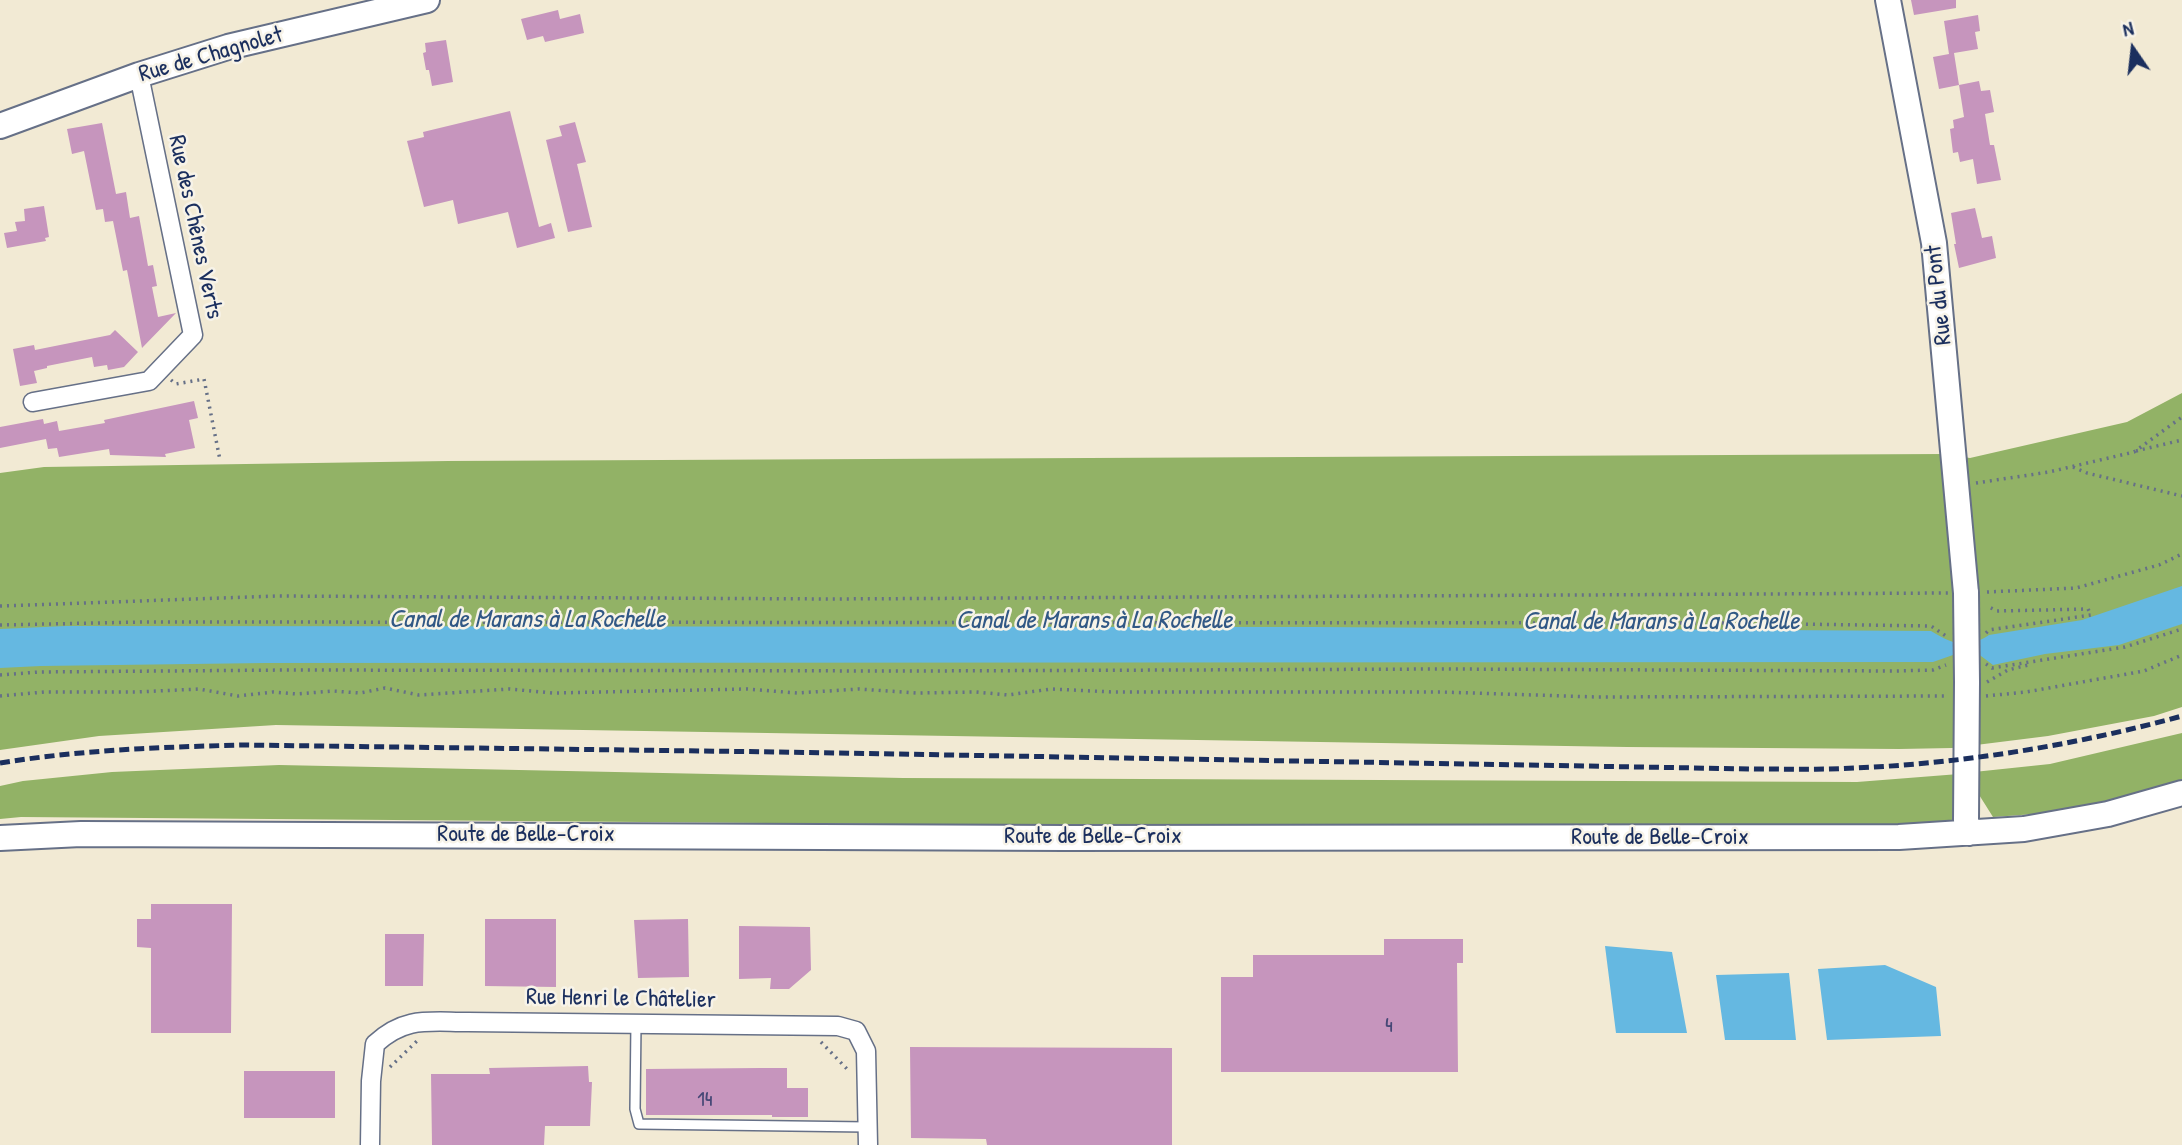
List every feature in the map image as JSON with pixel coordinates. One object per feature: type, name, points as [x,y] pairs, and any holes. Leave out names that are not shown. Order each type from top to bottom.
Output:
[{"type":"street","name":"Rue de Chagnolet","points":[[0,126],[139,75],[228,47],[427,0]]},
{"type":"street","name":"Rue du Pont","points":[[1888,0],[1934,243],[1957,486],[1972,593],[1963,680],[1966,820],[1969,833]]},
{"type":"street","name":"Rue des Chênes Verts","points":[[33,402],[149,380],[193,335],[139,75]]},
{"type":"street","name":"Route de Belle-Croix","points":[[0,838],[81,834],[1899,837],[2024,829],[2108,814],[2182,793]]},
{"type":"street","name":"Rue Henri le Châtelier","points":[[370,1145],[371,1081],[375,1044],[399,1027],[419,1022],[838,1026],[856,1031],[866,1051],[867,1136]]},
{"type":"lane","points":[[636,1023],[635,1110],[639,1124],[867,1136]]},
{"type":"path","points":[[159,369],[176,384],[204,379],[220,460]]},
{"type":"path","points":[[2134,452],[2182,417]]},
{"type":"path","points":[[1957,486],[2072,466],[2182,440]]},
{"type":"path","points":[[2072,466],[2087,473],[2182,496]]},
{"type":"path","points":[[0,606],[277,596],[844,599],[1972,593],[2076,588],[2159,565],[2182,554]]},
{"type":"path","points":[[1972,593],[1997,611],[2088,610],[2091,615],[1989,630],[1983,635]]},
{"type":"path","points":[[0,625],[142,622],[1729,623],[1931,626],[1953,641]]},
{"type":"path","points":[[1984,663],[1992,668],[2125,647],[2182,629]]},
{"type":"path","points":[[2042,660],[2008,670],[1988,680],[1981,697],[2026,692],[2144,671],[2182,655]]},
{"type":"path","points":[[0,675],[39,672],[289,670],[1662,669],[1933,670],[1963,680]]},
{"type":"path","points":[[0,696],[44,692],[199,689],[238,696],[272,692],[359,693],[385,688],[419,695],[509,689],[553,693],[747,689],[797,693],[859,689],[1008,695],[1051,689],[1113,692],[1429,692],[1597,697],[1963,680]]},
{"type":"path","points":[[371,1081],[386,1080],[387,1069],[421,1038]]},
{"type":"path","points":[[817,1038],[848,1070],[848,1082]]},
{"type":"green space","points":[[2182,393],[2182,707],[2154,716],[2048,736],[1952,748],[1899,749],[276,725],[99,736],[0,750],[0,473],[44,467],[448,461],[1944,454],[1970,458],[2127,422]]},
{"type":"green space","points":[[2182,733],[2182,781],[2063,812],[1993,817],[1976,790],[1974,772],[2050,764]]},
{"type":"green space","points":[[279,765],[903,778],[1857,782],[1959,774],[1958,821],[1930,827],[1761,831],[21,817],[0,819],[0,786],[23,781],[112,772]]},
{"type":"water","points":[[2182,586],[2182,624],[2119,645],[2045,654],[1993,665],[1977,653],[1953,655],[1933,662],[266,663],[0,668],[0,629],[66,626],[1314,627],[1931,631],[1953,642],[1966,644],[1989,635],[2082,620]]},
{"type":"water","points":[[1605,946],[1672,952],[1687,1033],[1616,1033]]},
{"type":"water","points":[[1885,965],[1936,987],[1941,1036],[1827,1040],[1818,969]]},
{"type":"water","points":[[1789,973],[1796,1040],[1725,1040],[1716,975]]},
{"type":"building","points":[[1911,0],[1956,0],[1956,8],[1914,15]]},
{"type":"building","points":[[558,10],[560,19],[580,14],[584,33],[545,42],[543,36],[527,40],[521,19]]},
{"type":"building","points":[[1978,15],[1980,31],[1975,32],[1978,49],[1954,53],[1959,85],[1939,89],[1933,57],[1949,54],[1944,21]]},
{"type":"building","points":[[446,40],[453,82],[432,86],[423,53],[426,52],[425,43]]},
{"type":"building","points":[[1979,81],[1981,91],[1990,90],[1994,112],[1985,114],[1990,145],[1994,145],[2001,180],[1977,184],[1973,159],[1960,162],[1958,152],[1953,153],[1950,129],[1954,128],[1953,120],[1964,117],[1959,85]]},
{"type":"building","points":[[510,111],[539,227],[551,223],[555,238],[517,248],[508,212],[458,224],[453,200],[424,207],[407,141],[424,137],[423,132]]},
{"type":"building","points":[[575,122],[586,162],[577,164],[592,227],[568,232],[546,140],[562,136],[559,126]]},
{"type":"building","points":[[102,123],[116,194],[126,192],[130,218],[139,216],[148,266],[153,265],[157,286],[152,287],[158,317],[176,313],[142,348],[127,270],[123,271],[113,221],[105,222],[103,209],[96,210],[84,151],[72,154],[67,129]]},
{"type":"building","points":[[44,206],[49,237],[45,238],[46,241],[7,248],[4,233],[17,231],[15,222],[25,221],[24,209]]},
{"type":"building","points":[[1975,208],[1982,238],[1992,236],[1996,258],[1959,268],[1951,213]]},
{"type":"building","points":[[115,330],[138,352],[124,367],[108,370],[107,365],[94,367],[92,357],[34,371],[37,383],[20,386],[13,349],[34,345],[35,350],[110,335]]},
{"type":"building","points":[[194,401],[198,418],[189,420],[195,448],[165,454],[166,457],[110,455],[109,449],[59,457],[57,448],[48,449],[46,439],[0,448],[0,427],[43,419],[44,424],[57,421],[59,431],[105,423],[104,420]]},
{"type":"building","points":[[151,904],[232,904],[231,1033],[151,1033],[151,948],[137,947],[137,919],[151,919]]},
{"type":"building","points":[[485,919],[556,919],[556,987],[485,986]]},
{"type":"building","points":[[688,919],[689,977],[638,978],[634,920]]},
{"type":"building","points":[[739,926],[810,927],[811,970],[789,989],[770,989],[771,978],[739,979]]},
{"type":"building","points":[[385,934],[424,934],[423,986],[385,986]]},
{"type":"building","points":[[1384,939],[1463,939],[1463,963],[1457,963],[1458,1072],[1221,1072],[1221,977],[1253,977],[1253,955],[1384,955]]},
{"type":"building","points":[[910,1047],[1172,1048],[1172,1145],[987,1145],[986,1139],[911,1138]]},
{"type":"building","points":[[588,1066],[589,1082],[592,1082],[590,1126],[545,1126],[544,1145],[432,1145],[431,1074],[490,1074],[489,1068]]},
{"type":"building","points":[[787,1068],[787,1088],[808,1088],[808,1117],[646,1115],[646,1069]]},
{"type":"building","points":[[244,1071],[335,1071],[335,1118],[244,1118]]},
{"type":"railway","points":[[0,763],[91,752],[243,745],[1830,769],[1897,766],[2020,751],[2102,736],[2182,716]]},
{"type":"water label","name":"Canal de Marans à La Rochelle","points":[[527,620]]},
{"type":"water label","name":"Canal de Marans à La Rochelle","points":[[1094,621]]},
{"type":"water label","name":"Canal de Marans à La Rochelle","points":[[1661,622]]}]
